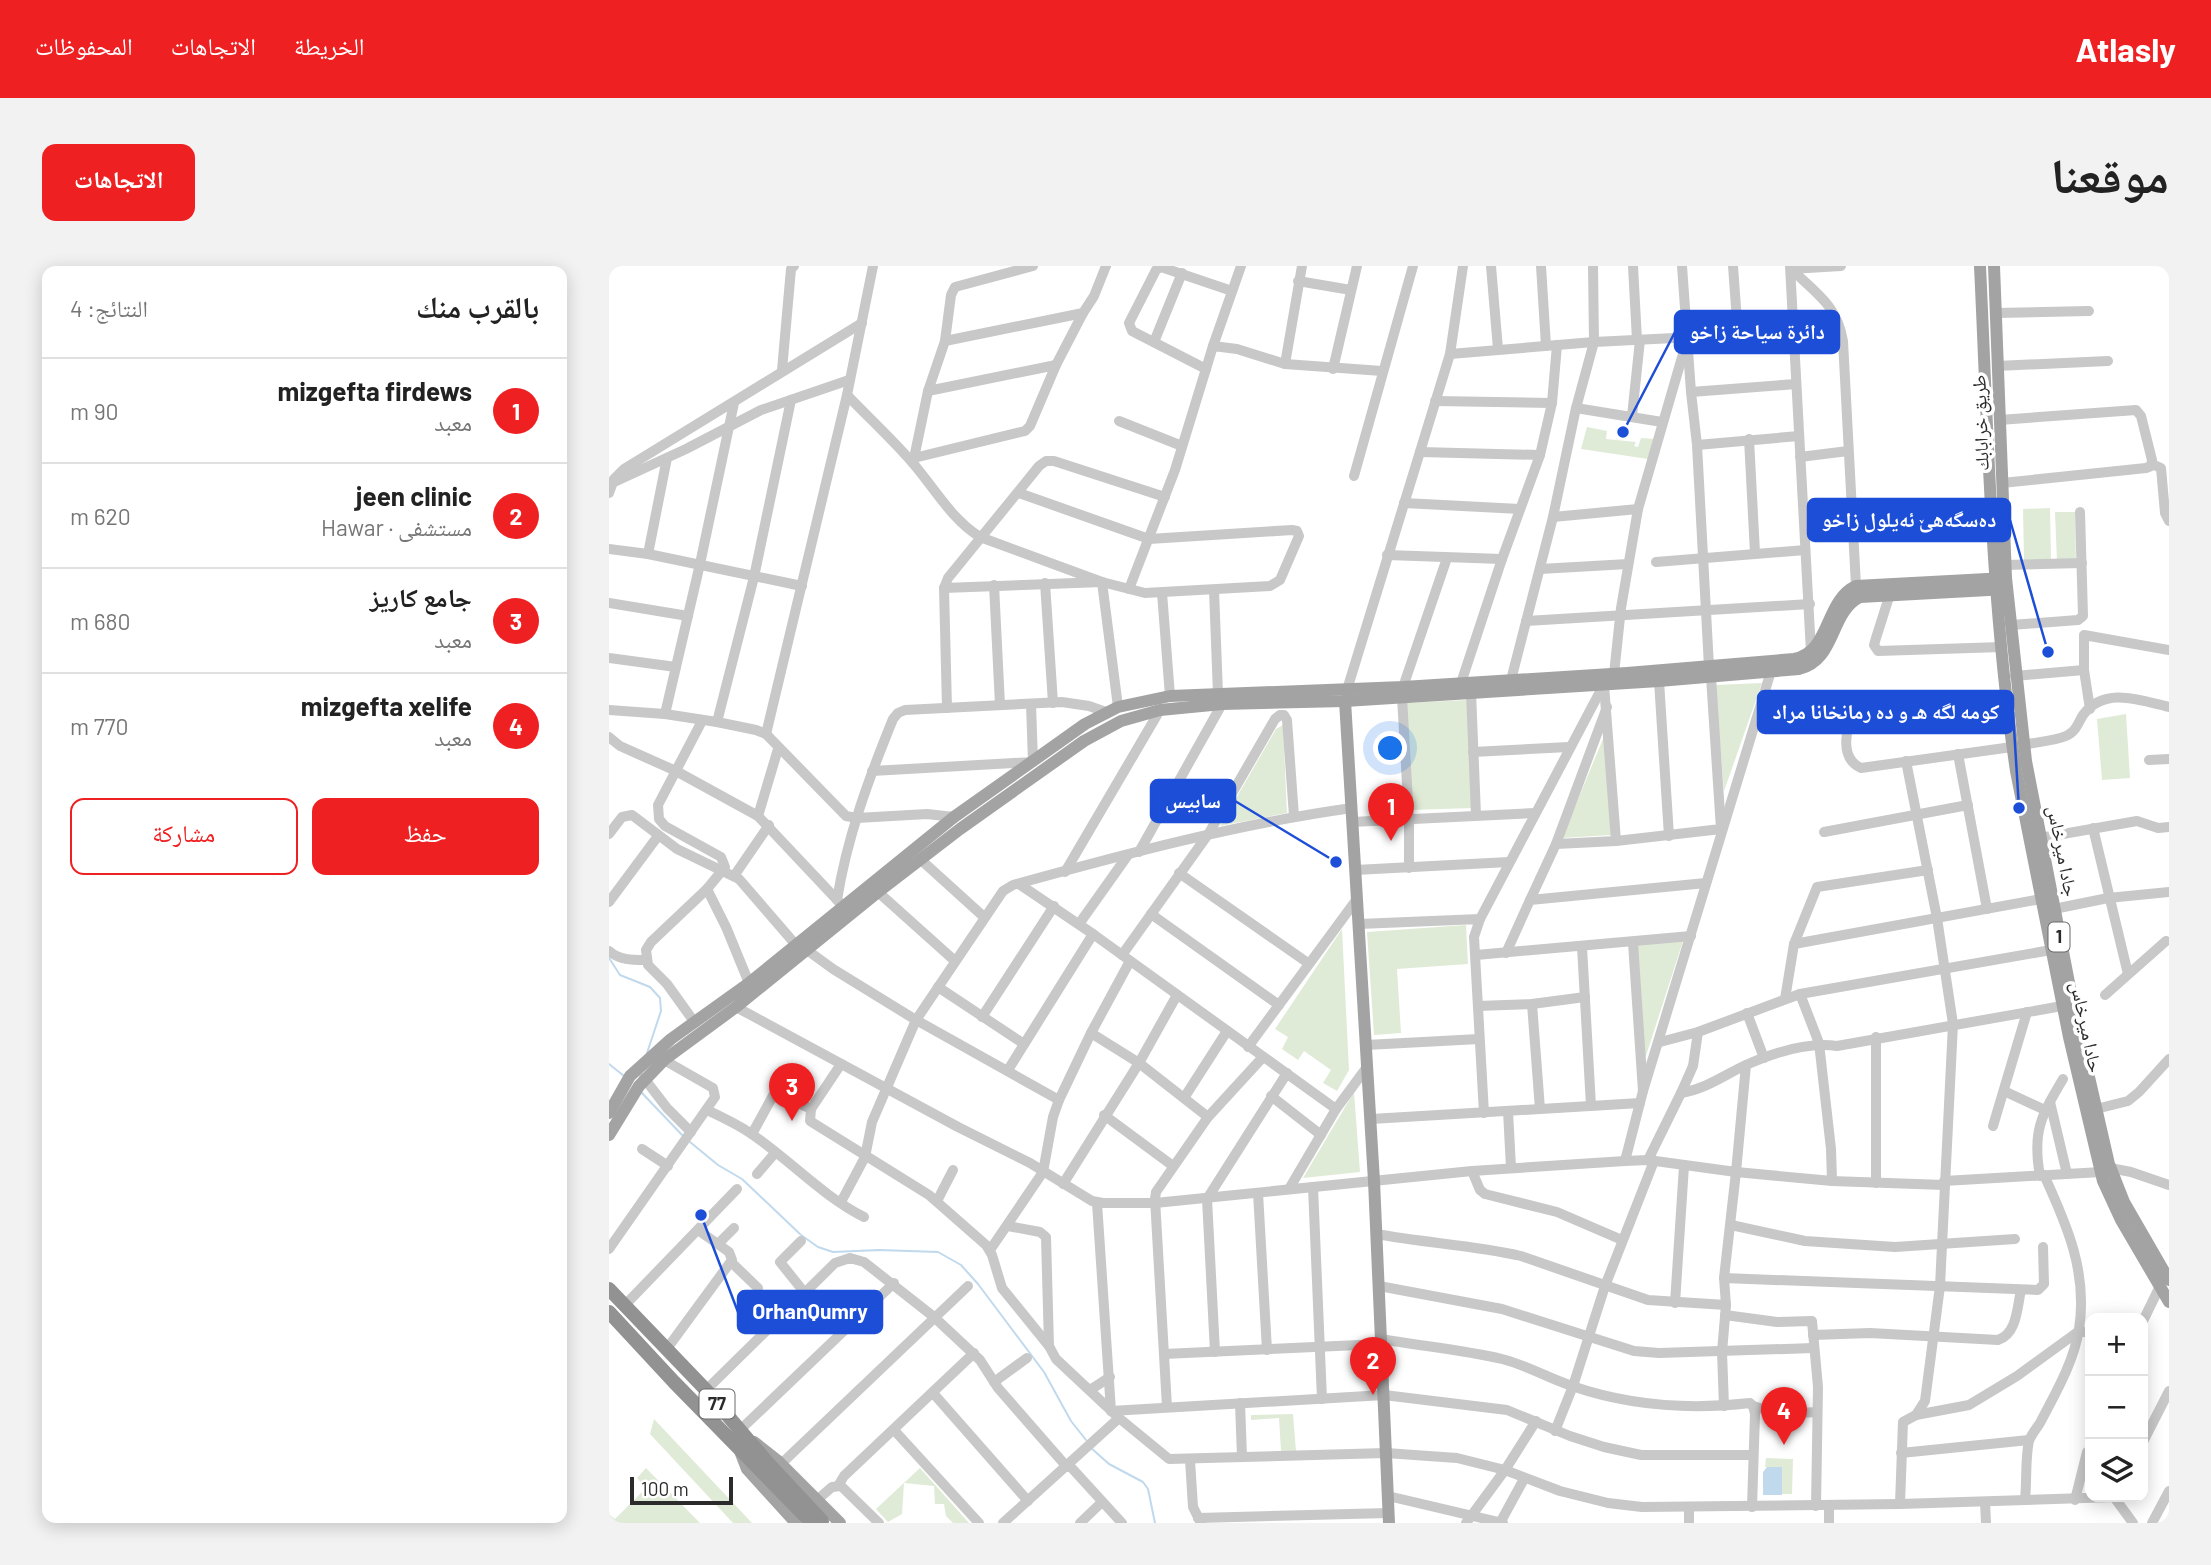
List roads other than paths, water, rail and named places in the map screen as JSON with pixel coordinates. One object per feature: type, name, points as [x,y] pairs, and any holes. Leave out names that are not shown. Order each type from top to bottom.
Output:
[{"type":"highway","name":"77","points":[[609,1289],[706,1390],[743,1440]]},
{"type":"highway","name":"77","points":[[609,1312],[743,1440],[817,1522]]},
{"type":"main road","points":[[1980,266],[1991,536],[2002,580]]},
{"type":"main road","name":"طريق خرابابك","points":[[1994,266],[2002,483],[2002,580]]},
{"type":"main road","points":[[1466,688],[1511,680],[1613,674],[1656,678],[1794,659],[1811,652],[1838,601],[1856,586],[2002,580]]},
{"type":"main road","points":[[1710,672],[1799,669],[1816,662],[1827,649],[1846,609],[1852,602],[1864,596],[2002,580]]},
{"type":"main road","name":"جادا ميرخاس","points":[[2002,580],[2011,625],[2018,746],[2041,838],[2106,1170]]},
{"type":"main road","name":"حادا ميرخاس","points":[[2002,580],[2002,647],[2007,698],[2018,746],[2041,899],[2062,1006],[2117,1213],[2164,1283],[2169,1301]]},
{"type":"main road","points":[[609,1113],[629,1089],[664,1060],[695,1023],[920,859],[954,817],[1112,709],[1170,696],[1220,699],[1346,695],[1604,684],[1640,677]]},
{"type":"main road","points":[[1346,695],[1371,1119],[1389,1518]]},
{"type":"main road","points":[[609,1135],[629,1089],[646,1061],[736,1007],[801,948],[840,903],[1093,735],[1130,718],[1220,699]]},
{"type":"main road","points":[[743,1440],[765,1450],[840,1523]]},
{"type":"main road","points":[[743,1440],[747,1469],[796,1523]]},
{"type":"street","points":[[782,370],[791,269],[794,266]]},
{"type":"street","points":[[766,734],[847,396],[873,266]]},
{"type":"street","points":[[913,461],[928,391],[945,341],[951,295],[955,287],[1033,266]]},
{"type":"street","points":[[913,461],[1025,431],[1030,426],[1056,366],[1094,296],[1106,266]]},
{"type":"street","points":[[1129,589],[1165,497],[1241,266]]},
{"type":"street","points":[[1285,364],[1301,266]]},
{"type":"street","points":[[1333,369],[1357,266]]},
{"type":"street","points":[[1353,476],[1413,266]]},
{"type":"street","points":[[1346,695],[1450,355],[1463,266]]},
{"type":"street","points":[[1491,266],[1498,349]]},
{"type":"street","points":[[1476,815],[1466,688],[1502,559],[1540,456],[1552,403],[1552,345],[1541,266]]},
{"type":"street","points":[[1511,680],[1594,342],[1593,266]]},
{"type":"street","points":[[1632,416],[1639,340],[1633,266]]},
{"type":"street","points":[[1682,266],[1697,445],[1721,829]]},
{"type":"street","points":[[1733,266],[1738,335]]},
{"type":"street","points":[[1791,267],[1840,266]]},
{"type":"street","points":[[1206,369],[1132,331],[1129,323],[1156,270],[1165,267],[1232,291]]},
{"type":"street","points":[[1791,267],[1811,652]]},
{"type":"street","points":[[1791,267],[1831,306],[1840,323],[1856,586]]},
{"type":"street","points":[[1154,342],[1182,273]]},
{"type":"street","points":[[1298,281],[1351,290]]},
{"type":"street","points":[[1996,313],[2089,311]]},
{"type":"street","points":[[945,341],[1083,313]]},
{"type":"street","points":[[610,488],[624,469],[862,323]]},
{"type":"street","points":[[1450,355],[1594,342],[1793,332]]},
{"type":"street","points":[[1613,674],[1638,509],[1687,339]]},
{"type":"street","points":[[1213,346],[1237,349],[1285,364],[1382,371]]},
{"type":"street","points":[[1997,366],[2108,360]]},
{"type":"street","points":[[928,391],[1056,366]]},
{"type":"street","points":[[610,488],[761,410],[849,380]]},
{"type":"street","points":[[1691,392],[1796,384]]},
{"type":"street","points":[[847,396],[913,461],[957,519],[980,537],[1102,582],[1145,593],[1276,584],[1298,538],[1297,531],[1292,530],[1149,539],[1019,493]]},
{"type":"street","points":[[717,722],[754,577],[791,400]]},
{"type":"street","points":[[1436,401],[1552,403]]},
{"type":"street","points":[[665,714],[734,403]]},
{"type":"street","points":[[1576,408],[1662,422]]},
{"type":"street","points":[[1999,420],[2136,410],[2141,416],[2152,464]]},
{"type":"street","points":[[1119,421],[1182,446]]},
{"type":"street","points":[[1697,445],[1799,436]]},
{"type":"street","points":[[1749,439],[1755,553]]},
{"type":"street","points":[[1800,457],[1848,451]]},
{"type":"street","points":[[1420,452],[1540,456]]},
{"type":"street","points":[[648,554],[667,458]]},
{"type":"street","points":[[947,708],[944,587],[980,537],[1039,466],[1050,461],[1165,497]]},
{"type":"street","points":[[2002,483],[2146,468],[2152,464]]},
{"type":"street","points":[[2152,464],[2161,468],[2165,513],[2169,521]]},
{"type":"street","points":[[1404,503],[1520,509]]},
{"type":"street","points":[[1553,517],[1638,509]]},
{"type":"street","points":[[2011,625],[2080,619],[2084,614],[2080,512]]},
{"type":"street","points":[[609,549],[648,554],[802,586]]},
{"type":"street","points":[[1656,562],[1805,550]]},
{"type":"street","points":[[1387,555],[1502,559]]},
{"type":"street","points":[[1409,868],[1402,692],[1447,558]]},
{"type":"street","points":[[2002,580],[2082,563]]},
{"type":"street","points":[[1539,569],[1628,564]]},
{"type":"street","points":[[944,587],[1102,582]]},
{"type":"street","points":[[840,903],[843,861],[872,771],[896,714],[905,710],[1053,703],[1112,709],[1102,582]]},
{"type":"street","points":[[1045,583],[1053,703]]},
{"type":"street","points":[[994,585],[1000,705]]},
{"type":"street","points":[[1079,924],[1133,853],[1220,699],[1214,590]]},
{"type":"street","points":[[1162,593],[1170,696]]},
{"type":"street","points":[[1890,594],[1874,645],[1878,651],[2002,647]]},
{"type":"street","points":[[609,603],[688,616]]},
{"type":"street","points":[[1526,621],[1810,604]]},
{"type":"street","points":[[2090,709],[2084,670],[2084,635],[2169,650]]},
{"type":"street","points":[[609,658],[676,667]]},
{"type":"street","points":[[2015,676],[2084,670]]},
{"type":"street","points":[[1625,1161],[1643,1091],[1660,1042],[1721,829],[1771,671]]},
{"type":"street","points":[[1656,678],[1669,836]]},
{"type":"street","points":[[1604,684],[1616,841]]},
{"type":"street","points":[[1484,1113],[1474,937],[1480,919],[1509,862],[1604,684]]},
{"type":"street","points":[[2007,698],[1854,706],[1846,730],[1849,755],[1856,765],[1869,768],[2018,746],[2066,736],[2098,701],[2112,697],[2130,697],[2169,707]]},
{"type":"street","points":[[872,771],[1033,762],[1031,704]]},
{"type":"street","points":[[1506,953],[1556,844],[1607,707]]},
{"type":"street","points":[[609,710],[665,714],[717,722],[766,734],[846,816],[857,818],[927,814],[954,817]]},
{"type":"street","points":[[1065,872],[1160,710]]},
{"type":"street","points":[[991,1250],[1044,1172],[1053,1117],[1059,1100],[1126,958],[1150,914],[1209,833],[1275,719],[1280,715],[1284,715],[1287,720],[1294,817]]},
{"type":"street","points":[[695,1023],[667,984],[645,960],[646,950],[651,942],[707,889],[723,871],[725,864],[721,858],[665,826],[659,819],[658,804],[702,721]]},
{"type":"street","points":[[609,737],[620,746],[676,771],[758,816],[840,903]]},
{"type":"street","points":[[1473,752],[1569,747]]},
{"type":"street","points":[[758,816],[778,749]]},
{"type":"street","points":[[1958,754],[1987,909]]},
{"type":"street","points":[[2150,760],[2169,759]]},
{"type":"street","points":[[1906,761],[1937,918],[1953,1024],[1940,1286],[1924,1401],[1916,1415]]},
{"type":"street","points":[[1824,832],[1968,806]]},
{"type":"street","points":[[841,1202],[866,1157],[872,1122],[916,1020],[1003,891],[1019,884],[1209,833],[1294,817],[1352,815],[1409,819],[1535,813]]},
{"type":"street","points":[[609,834],[622,817],[629,814],[658,836],[704,863],[734,876],[801,948],[916,1020],[1059,1100]]},
{"type":"street","points":[[2041,838],[2137,821],[2158,828],[2169,827]]},
{"type":"street","points":[[734,876],[769,825]]},
{"type":"street","points":[[2093,828],[2128,974]]},
{"type":"street","points":[[1556,844],[1616,841],[1721,829]]},
{"type":"street","points":[[609,902],[658,836]]},
{"type":"street","points":[[920,859],[984,917]]},
{"type":"street","points":[[1355,870],[1509,862]]},
{"type":"street","points":[[1785,999],[1794,944],[1817,887],[1928,870]]},
{"type":"street","points":[[1179,873],[1308,963]]},
{"type":"street","points":[[1530,900],[1706,883]]},
{"type":"street","points":[[1019,884],[1054,906],[1336,1109]]},
{"type":"street","points":[[707,889],[749,983]]},
{"type":"street","points":[[878,892],[955,961]]},
{"type":"street","points":[[2054,909],[2108,898],[2169,892]]},
{"type":"street","points":[[1248,1047],[1357,899]]},
{"type":"street","points":[[1794,944],[2041,899]]},
{"type":"street","points":[[982,1017],[1054,906]]},
{"type":"street","points":[[1150,914],[1279,1005]]},
{"type":"street","points":[[1359,924],[1480,919]]},
{"type":"street","points":[[1008,1070],[1093,934]]},
{"type":"street","points":[[1476,955],[1691,936]]},
{"type":"street","points":[[2105,995],[2166,941]]},
{"type":"street","points":[[1633,943],[1643,1091]]},
{"type":"street","points":[[1582,947],[1591,1105]]},
{"type":"street","points":[[1660,1042],[1698,1032],[1800,994],[2051,950]]},
{"type":"street","points":[[609,951],[628,960],[645,960]]},
{"type":"street","points":[[938,987],[1024,1044]]},
{"type":"street","points":[[1800,994],[1819,1044],[1832,1181]]},
{"type":"street","points":[[1063,1184],[1139,1063],[1177,995]]},
{"type":"street","points":[[1478,1006],[1532,1004],[1585,997]]},
{"type":"street","points":[[1532,1004],[1540,1109]]},
{"type":"street","points":[[1681,1093],[1699,1090],[1764,1058],[1819,1044],[1837,1046],[2062,1006]]},
{"type":"street","points":[[736,1007],[887,1090],[1030,1163],[1097,1203],[1155,1203],[1207,1199],[1472,1171],[1625,1161],[1651,1161],[1736,1172],[1876,1183],[1944,1183],[2106,1170],[2131,1172],[2169,1185]]},
{"type":"street","points":[[1993,1126],[2027,1012]]},
{"type":"street","points":[[1747,1013],[1764,1058]]},
{"type":"street","points":[[1184,1098],[1227,1031]]},
{"type":"street","points":[[1091,1032],[1139,1063],[1208,1116]]},
{"type":"street","points":[[1555,1431],[1651,1161],[1695,1057],[1698,1032]]},
{"type":"street","points":[[1876,1038],[1876,1183]]},
{"type":"street","points":[[1366,1045],[1479,1039]]},
{"type":"street","points":[[1167,1407],[1156,1192],[1208,1116],[1263,1057]]},
{"type":"street","points":[[2096,1109],[2128,1101],[2169,1059]]},
{"type":"street","points":[[609,1249],[715,1097],[713,1088],[664,1060]]},
{"type":"street","points":[[841,1064],[811,1109],[809,1117],[813,1124],[937,1201],[991,1250],[1002,1288],[1061,1365],[1164,1457],[1190,1460],[1386,1453],[1457,1458],[1505,1470],[1560,1491],[1608,1503],[1642,1507],[1829,1506],[2085,1499]]},
{"type":"street","points":[[1724,1406],[1724,1278],[1746,1065]]},
{"type":"street","points":[[1289,1189],[1336,1109],[1367,1067]]},
{"type":"street","points":[[1215,1352],[1207,1199],[1287,1073]]},
{"type":"street","points":[[645,1078],[667,1108],[691,1132]]},
{"type":"street","points":[[2025,1500],[2029,1440],[2060,1385],[2085,1332],[2076,1251],[2069,1230],[2042,1176],[2036,1147],[2036,1134],[2047,1106],[2063,1079]]},
{"type":"street","points":[[2004,1091],[2047,1106]]},
{"type":"street","points":[[752,1134],[775,1092],[811,1109]]},
{"type":"street","points":[[1271,1096],[1321,1135]]},
{"type":"street","points":[[1371,1119],[1640,1103]]},
{"type":"street","points":[[2047,1106],[2067,1174]]},
{"type":"street","points":[[707,1110],[752,1134],[841,1202],[865,1217]]},
{"type":"street","points":[[1508,1111],[1511,1168]]},
{"type":"street","points":[[1104,1115],[1173,1166]]},
{"type":"street","points":[[642,1149],[668,1166]]},
{"type":"street","points":[[757,1174],[775,1153]]},
{"type":"street","points":[[1675,1303],[1684,1166]]},
{"type":"street","points":[[937,1201],[953,1170]]},
{"type":"street","points":[[1472,1171],[1480,1190],[1485,1194],[1557,1212],[1622,1240]]},
{"type":"street","points":[[1313,1186],[1322,1399]]},
{"type":"street","points":[[625,1305],[737,1189]]},
{"type":"street","points":[[1258,1193],[1267,1350]]},
{"type":"street","points":[[1003,1523],[1098,1438],[1115,1414],[1097,1203]]},
{"type":"street","points":[[1731,1225],[1805,1241],[1895,1247],[2015,1239]]},
{"type":"street","points":[[1009,1226],[1040,1232],[1046,1237],[1049,1346]]},
{"type":"street","points":[[718,1244],[734,1228]]},
{"type":"street","points":[[666,1350],[731,1262],[731,1254],[698,1230]]},
{"type":"street","points":[[1377,1234],[1521,1256],[1648,1300],[1726,1310],[1777,1322],[1812,1321],[1818,1387],[1816,1506]]},
{"type":"street","points":[[801,1241],[780,1262],[804,1292]]},
{"type":"street","points":[[1724,1278],[2038,1290],[2044,1284],[2043,1247]]},
{"type":"street","points":[[706,1390],[835,1263],[850,1258],[864,1262],[894,1283],[974,1353],[994,1382],[1122,1523]]},
{"type":"street","points":[[731,1262],[758,1288]]},
{"type":"street","points":[[743,1440],[894,1283]]},
{"type":"street","points":[[2147,1313],[2164,1283]]},
{"type":"street","points":[[781,1464],[968,1286]]},
{"type":"street","points":[[1379,1286],[1502,1310],[1634,1350],[1659,1353],[1813,1348]]},
{"type":"street","points":[[1812,1335],[1870,1333],[1998,1340],[2006,1337],[2012,1329],[2021,1290]]},
{"type":"street","points":[[1899,1504],[1903,1422],[1916,1415],[1969,1405],[2085,1332]]},
{"type":"street","points":[[1164,1354],[1320,1348],[1381,1341],[1503,1360],[1573,1386],[1637,1403],[1665,1406],[1750,1403],[1781,1414],[1817,1412]]},
{"type":"street","points":[[838,1486],[843,1476],[974,1353]]},
{"type":"street","points":[[994,1382],[1027,1358]]},
{"type":"street","points":[[1090,1390],[1110,1377]]},
{"type":"street","points":[[2145,1439],[2169,1391]]},
{"type":"street","points":[[933,1393],[1028,1501]]},
{"type":"street","points":[[1115,1414],[1167,1407],[1384,1395],[1507,1410],[1555,1431],[1604,1447],[1641,1455],[1752,1455]]},
{"type":"street","points":[[1240,1403],[1242,1457]]},
{"type":"street","points":[[1752,1507],[1753,1406]]},
{"type":"street","points":[[1470,1519],[1535,1421]]},
{"type":"street","points":[[894,1430],[979,1523]]},
{"type":"street","points":[[1901,1453],[2029,1440]]},
{"type":"street","points":[[1190,1460],[1192,1501],[1200,1521],[1389,1518]]},
{"type":"street","points":[[2075,1500],[2085,1465]]},
{"type":"street","points":[[1388,1496],[1470,1519],[1501,1523],[1524,1479]]},
{"type":"street","points":[[817,1500],[832,1487],[838,1486],[846,1489],[879,1523]]},
{"type":"street","points":[[2152,1523],[2169,1491]]},
{"type":"street","points":[[1080,1523],[1103,1502]]},
{"type":"street","points":[[1985,1502],[1986,1523]]},
{"type":"street","points":[[2118,1502],[2133,1523]]},
{"type":"street","points":[[1829,1506],[1829,1523]]},
{"type":"street","points":[[1689,1507],[1689,1523]]},
{"type":"water","points":[[1767,1467],[1782,1467],[1782,1495],[1763,1495],[1763,1472]]},
{"type":"waterway","points":[[609,958],[620,975],[650,987],[660,998],[661,1011],[647,1053]]},
{"type":"waterway","points":[[609,1064],[624,1076]]},
{"type":"waterway","points":[[641,1092],[683,1136]]},
{"type":"waterway","points":[[690,1142],[718,1165],[742,1179],[801,1235],[818,1247],[833,1252],[938,1252],[961,1265],[1044,1372],[1071,1421],[1086,1440]]},
{"type":"waterway","points":[[1091,1448],[1109,1464],[1143,1482],[1148,1489],[1155,1523]]},
{"type":"place","name":"دائرة سياحة زاخو","points":[[1623,432]]},
{"type":"place","name":"ده‌سگه‌هێ ئه‌يلول زاخو","points":[[2048,652]]},
{"type":"place","name":"كومه لگه هـ و ده رمانخانا مراد","points":[[2019,808]]},
{"type":"place","name":"mizgefta firdews","points":[[1391,841]]},
{"type":"place","name":"سابيس","points":[[1336,862]]},
{"type":"place","name":"جامع كاريز","points":[[792,1121]]},
{"type":"place","name":"OrhanQumry","points":[[701,1215]]},
{"type":"place","name":"jeen clinic","points":[[1373,1395]]},
{"type":"place","name":"mizgefta xelife","points":[[1784,1445]]}]
